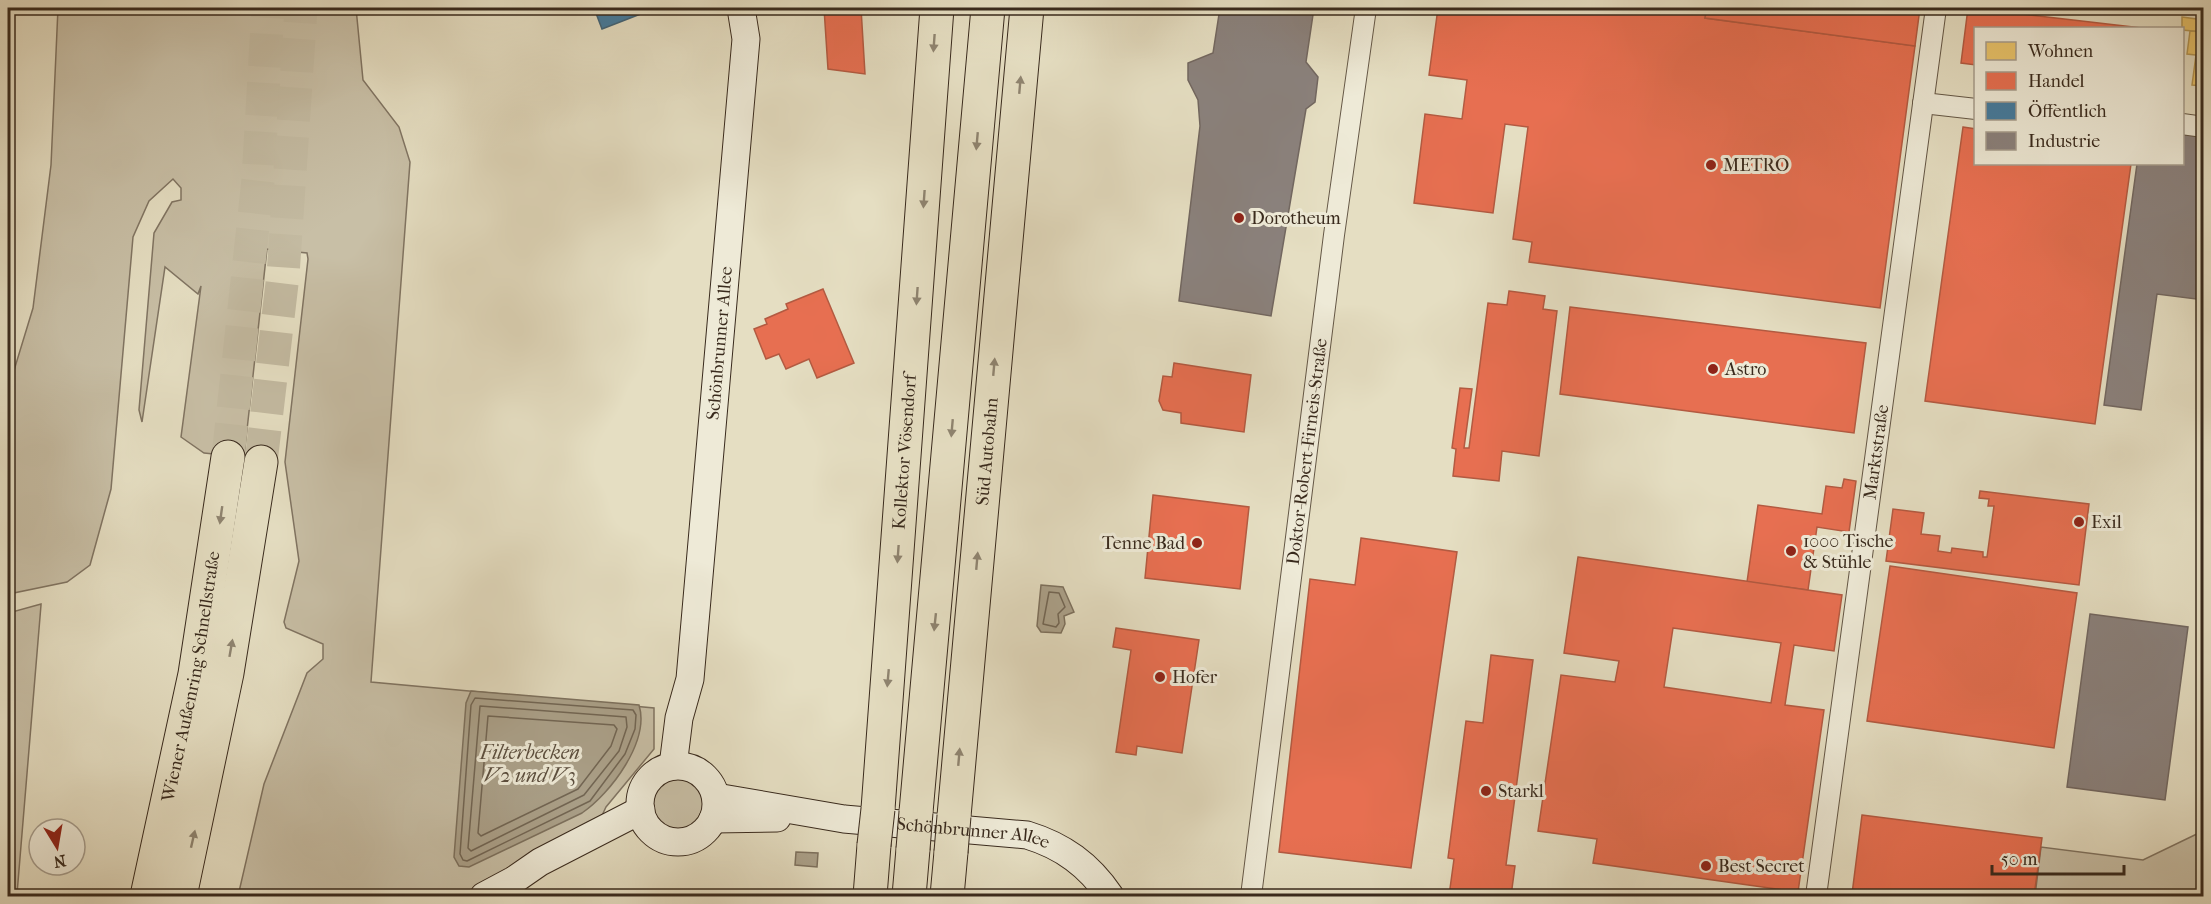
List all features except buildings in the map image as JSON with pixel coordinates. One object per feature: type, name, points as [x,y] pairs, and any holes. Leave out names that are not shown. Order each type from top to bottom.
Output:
[{"type":"highway","name":"Kollektor Vösendorf","points":[[870,897],[937,8]]},
{"type":"highway","name":"Süd Autobahn","points":[[909,897],[988,8]]},
{"type":"highway","name":"Süd Autobahn","points":[[947,897],[1027,8]]},
{"type":"highway","name":"Wiener Außenring Schnellstraße","points":[[147,897],[195,674],[228,457]]},
{"type":"highway","name":"Wiener Außenring Schnellstraße","points":[[180,897],[227,673],[261,462]]},
{"type":"main road","name":"Schönbrunner Allee","points":[[683,767],[679,718],[690,679],[746,39],[741,8]]},
{"type":"main road","points":[[683,767],[709,782],[715,808],[703,833],[682,841],[659,837],[645,819],[640,801],[646,784],[656,772],[683,767]]},
{"type":"main road","name":"Schönbrunner Allee","points":[[715,808],[1028,835],[1051,842],[1074,856],[1098,878],[1110,897]]},
{"type":"main road","points":[[484,897],[514,880],[645,819]]},
{"type":"street","name":"Doktor-Robert-Firneis-Straße","points":[[1251,897],[1334,235],[1366,8]]},
{"type":"street","name":"Marktstraße","points":[[1816,897],[1936,8]]},
{"type":"street","points":[[1923,103],[1974,109]]},
{"type":"street","points":[[2184,124],[2204,127]]},
{"type":"shaded area","points":[[58,8],[356,8],[363,80],[399,127],[410,162],[371,682],[654,708],[654,749],[606,807],[599,822],[459,896],[238,896],[264,784],[307,673],[323,659],[323,644],[286,628],[284,622],[299,561],[285,462],[308,259],[307,253],[267,249],[244,457],[204,453],[181,437],[201,286],[198,294],[165,267],[142,422],[139,410],[154,233],[172,202],[181,200],[181,188],[173,179],[149,201],[133,237],[111,489],[90,565],[67,582],[9,594],[8,597],[8,390],[33,308],[51,165]]},
{"type":"shaded area","points":[[41,604],[17,894],[8,890],[8,692],[12,612]]},
{"type":"shaded area","points":[[674,776],[684,776],[699,784],[705,793],[707,804],[705,815],[699,824],[684,832],[674,832],[663,827],[656,820],[651,809],[651,799],[656,788],[663,781]]},
{"type":"shaded area","points":[[2203,831],[2203,896],[2035,896],[2041,847],[2143,860]]},
{"type":"water","points":[[1041,585],[1063,587],[1074,612],[1064,616],[1065,624],[1061,633],[1041,632],[1037,626]]},
{"type":"water","name":"Filterbecken V2 und V3","points":[[471,691],[639,705],[641,719],[639,734],[626,765],[605,793],[593,804],[582,813],[469,867],[459,866],[454,857],[466,703]]},
{"type":"water","points":[[796,852],[818,853],[817,867],[795,865]]},
{"type":"tunnel","points":[[228,457],[258,180],[268,8]]},
{"type":"tunnel","points":[[261,462],[283,275],[301,8]]},
{"type":"place","name":"METRO","points":[[1711,165]]},
{"type":"place","name":"Dorotheum","points":[[1239,218]]},
{"type":"place","name":"Astro","points":[[1713,369]]},
{"type":"place","name":"Exil","points":[[2079,522]]},
{"type":"place","name":"Tenne Bad","points":[[1197,543]]},
{"type":"place","name":"1000 Tische & Stühle","points":[[1791,551]]},
{"type":"place","name":"Hofer","points":[[1160,677]]},
{"type":"place","name":"Starkl","points":[[1486,791]]},
{"type":"place","name":"Best Secret","points":[[1706,866]]}]
